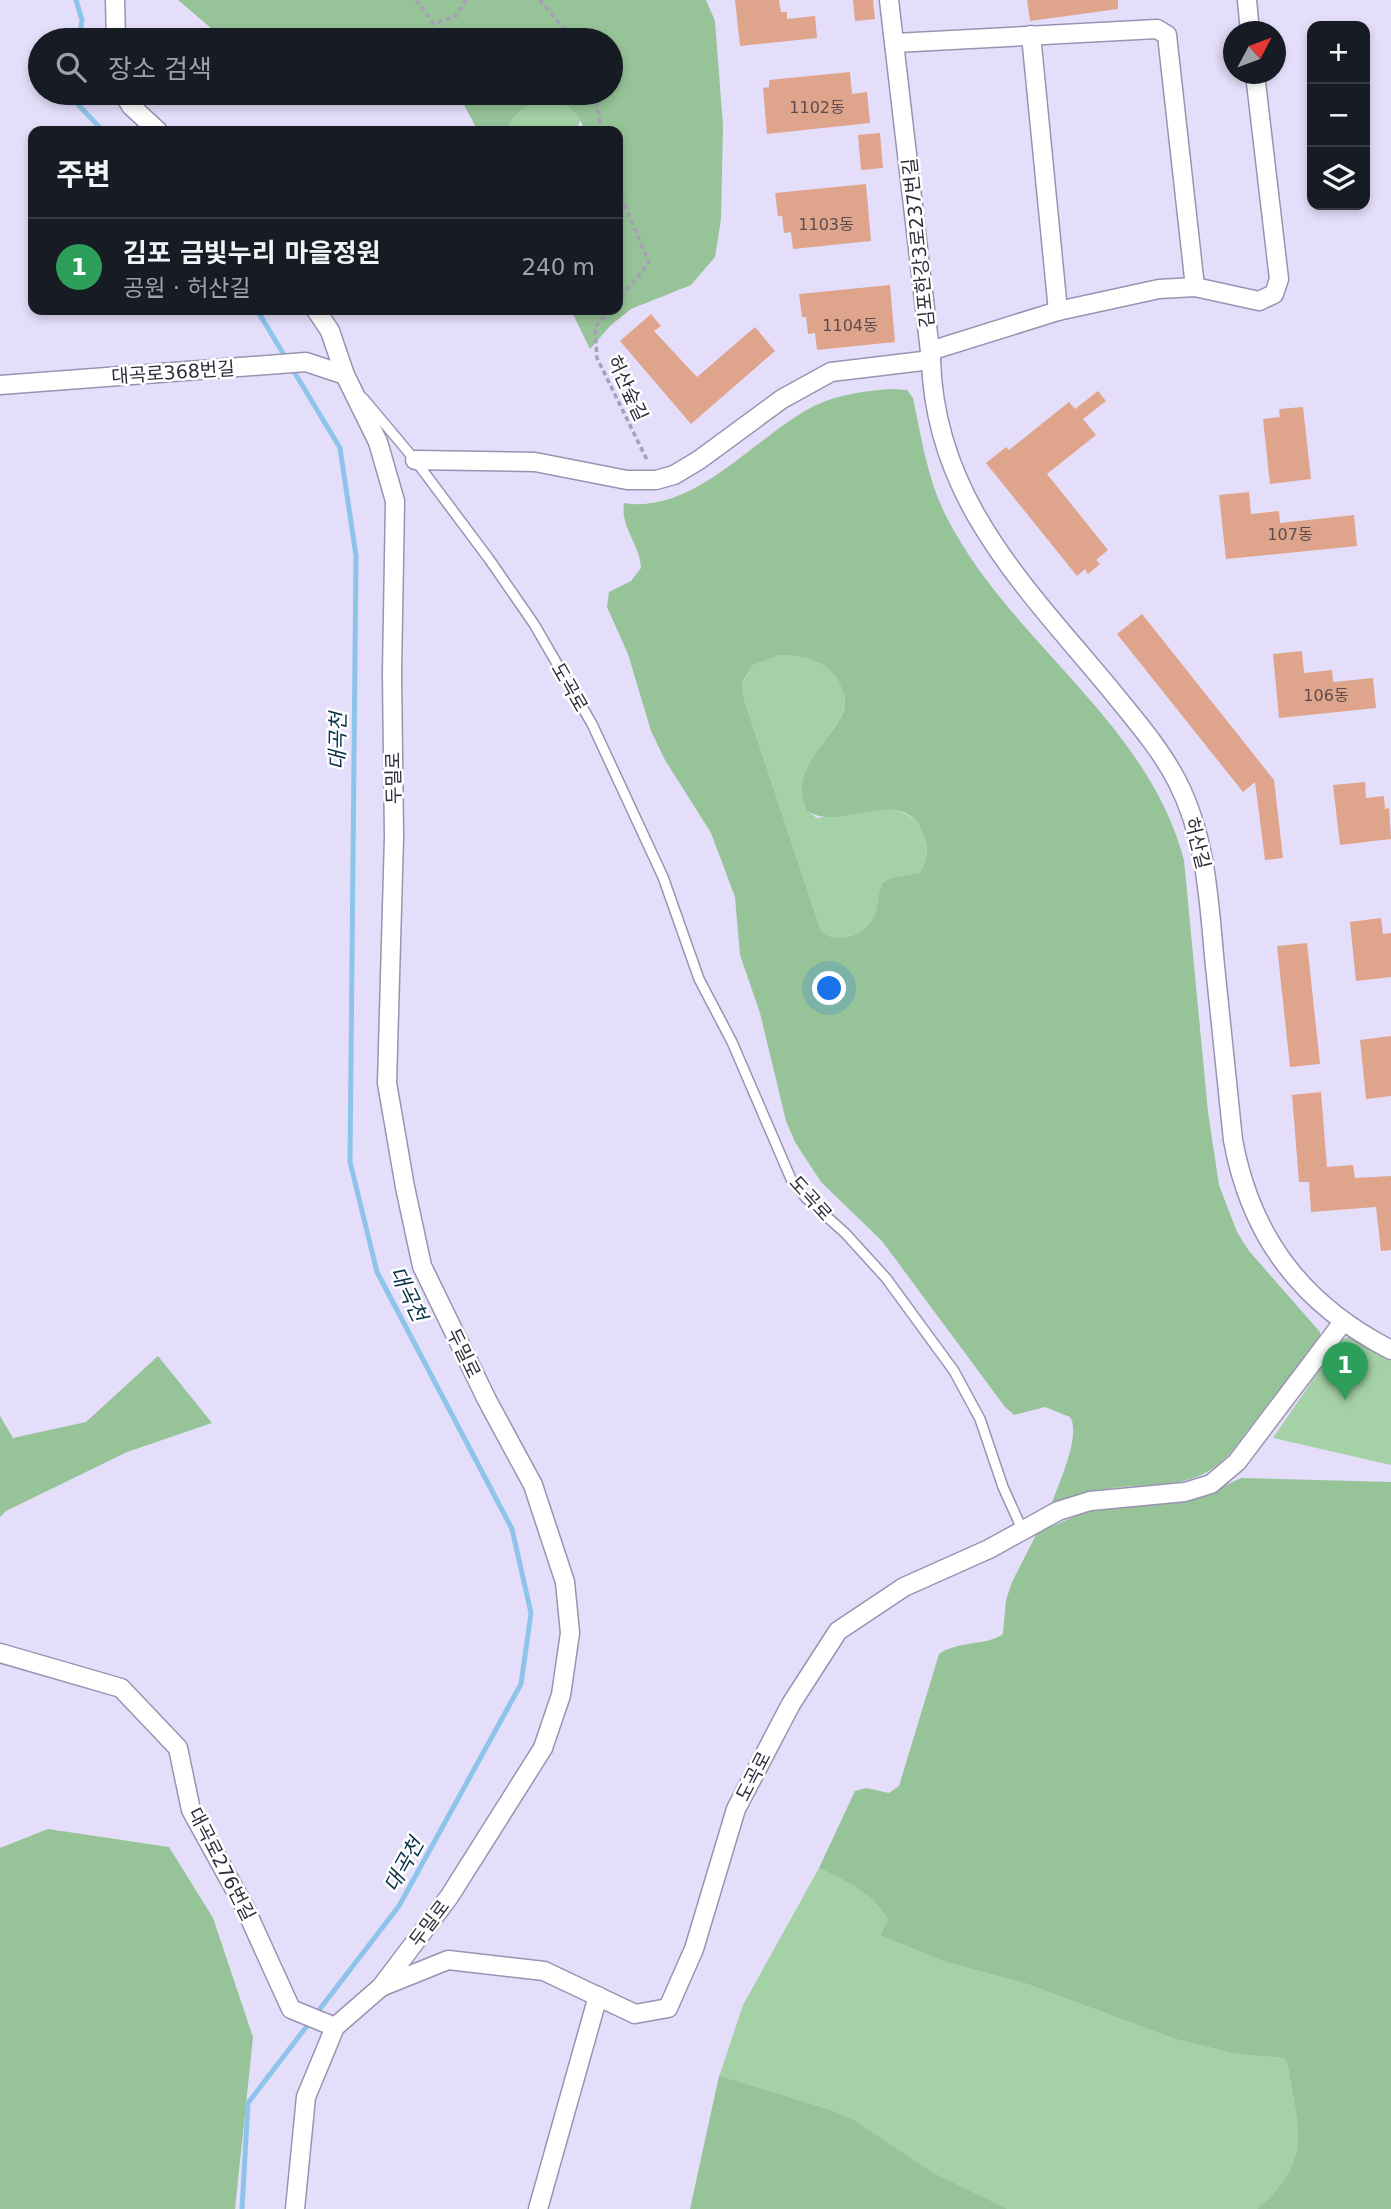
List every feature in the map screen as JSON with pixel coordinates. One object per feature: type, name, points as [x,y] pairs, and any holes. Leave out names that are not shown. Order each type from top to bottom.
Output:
[{"type":"street","points":[[115,0],[116,28]]},
{"type":"street","name":"김포한강3로237번길","points":[[889,0],[930,355],[1058,311],[1159,289],[1195,287],[1259,301],[1269,298],[1278,287],[1256,84]]},
{"type":"street","points":[[1247,0],[1249,21]]},
{"type":"street","points":[[895,43],[1157,29],[1167,35],[1195,287]]},
{"type":"street","points":[[1031,35],[1058,311]]},
{"type":"street","points":[[130,105],[153,126]]},
{"type":"street","name":"도곡로","points":[[319,315],[330,331],[345,375]]},
{"type":"street","points":[[415,460],[536,463],[627,480],[656,480],[674,475],[699,460],[782,399],[831,372],[930,355]]},
{"type":"street","name":"허산길","points":[[930,355],[932,393],[943,446],[972,512],[1012,571],[1161,754],[1187,803],[1200,841],[1207,880],[1233,1140],[1242,1184],[1272,1249],[1289,1270],[1343,1322],[1391,1350]]},
{"type":"street","name":"대곡로368번길","points":[[0,385],[302,362],[345,375]]},
{"type":"street","name":"두밀로","points":[[295,2209],[306,2097],[330,2025],[381,1987],[449,1897],[542,1748],[561,1695],[570,1633],[565,1582],[533,1485],[487,1400],[422,1266],[405,1187],[387,1083],[394,837],[391,673],[395,501],[378,443],[345,375]]},
{"type":"street","points":[[1022,1529],[1075,1504],[1196,1490],[1224,1476],[1343,1322]]},
{"type":"street","name":"도곡로","points":[[598,1996],[635,2014],[668,2008],[694,1949],[736,1809],[790,1704],[838,1631],[904,1587],[989,1549],[1022,1529]]},
{"type":"street","name":"대곡로276번길","points":[[0,1653],[121,1688],[178,1748],[191,1810],[245,1908],[291,2009],[330,2025]]},
{"type":"street","points":[[381,1987],[449,1960],[544,1971],[598,1996],[538,2209]]},
{"type":"lane","name":"도곡로","points":[[345,375],[415,460],[534,624],[592,724],[663,877],[699,979],[732,1042],[791,1179],[806,1198],[886,1278],[954,1371],[980,1419],[1003,1487],[1022,1529]]},
{"type":"path","points":[[416,0],[434,24],[456,16],[466,0]]},
{"type":"path","points":[[540,0],[563,28]]},
{"type":"path","points":[[597,105],[601,126]]},
{"type":"path","points":[[623,201],[649,263],[623,296]]},
{"type":"path","name":"허산숲길","points":[[606,315],[595,327],[597,358],[656,480]]},
{"type":"green space","points":[[178,0],[706,0],[715,21],[723,126],[721,219],[715,257],[691,285],[631,309],[610,326],[590,349],[573,315],[623,315],[623,126],[583,126],[576,113],[565,105],[623,105],[623,28],[211,28]]},
{"type":"green space","points":[[464,105],[531,105],[513,118],[509,126],[475,126]]},
{"type":"green space","points":[[567,105],[582,118],[578,126],[509,126],[513,118],[529,106]]},
{"type":"green space","points":[[907,390],[913,398],[934,488],[946,516],[973,561],[1005,603],[1109,723],[1140,765],[1166,810],[1184,860],[1208,1112],[1219,1185],[1237,1232],[1249,1251],[1320,1332],[1320,1337],[1233,1450],[1220,1463],[1206,1472],[1178,1482],[1105,1489],[1050,1508],[1071,1448],[1073,1425],[1070,1417],[1045,1407],[1014,1415],[1005,1407],[882,1241],[821,1182],[795,1142],[786,1121],[760,1013],[740,955],[735,897],[711,833],[665,760],[651,731],[628,654],[607,607],[609,592],[631,581],[641,568],[627,528],[624,503],[650,504],[699,486],[791,420],[823,402],[862,392]],"holes":[[[780,655],[809,659],[825,666],[838,680],[845,699],[844,710],[838,722],[806,769],[802,796],[807,811],[838,817],[872,811],[902,812],[915,820],[926,841],[926,854],[920,873],[890,878],[882,883],[877,908],[870,923],[857,933],[842,938],[821,931],[744,699],[742,683],[753,665]]]},
{"type":"green space","points":[[780,655],[809,659],[825,666],[838,679],[844,696],[845,707],[838,721],[806,769],[802,796],[807,811],[817,818],[862,810],[893,810],[906,814],[916,822],[926,841],[926,855],[920,873],[890,878],[882,883],[877,908],[870,923],[857,933],[842,938],[821,931],[744,699],[742,684],[753,665]]},
{"type":"green space","points":[[1349,1337],[1391,1361],[1391,1465],[1273,1438],[1340,1340]]},
{"type":"green space","points":[[158,1356],[212,1423],[127,1452],[6,1511],[0,1517],[0,1416],[13,1438],[86,1422]]},
{"type":"green space","points":[[1241,1478],[1391,1482],[1391,2209],[1257,2209],[1287,2175],[1298,2142],[1295,2106],[1287,2062],[1283,2058],[1236,2054],[1175,2039],[1027,1984],[942,1961],[880,1935],[888,1920],[875,1902],[858,1888],[819,1868],[855,1791],[866,1788],[889,1793],[899,1786],[939,1654],[1003,1634],[1006,1600],[1012,1582],[1037,1533],[1091,1509],[1199,1498]]},
{"type":"green space","points":[[48,1829],[169,1847],[213,1918],[253,2037],[235,2209],[0,2209],[0,1848]]},
{"type":"green space","points":[[819,1868],[849,1883],[875,1902],[888,1920],[880,1935],[942,1961],[1027,1984],[1175,2039],[1236,2054],[1283,2058],[1287,2062],[1295,2106],[1298,2142],[1287,2175],[1257,2209],[1008,2209],[934,2173],[856,2121],[834,2111],[719,2077],[743,2005]]},
{"type":"green space","points":[[719,2076],[834,2111],[856,2121],[934,2173],[1008,2209],[690,2209]]},
{"type":"building","points":[[735,0],[779,0],[781,12],[787,12],[787,19],[815,16],[817,38],[740,46]]},
{"type":"building","points":[[853,0],[873,0],[875,19],[855,21]]},
{"type":"building","points":[[1027,0],[1118,0],[1118,9],[1030,21]]},
{"type":"building","points":[[850,72],[852,94],[867,92],[870,123],[767,134],[763,88],[769,87],[769,80]]},
{"type":"building","points":[[880,133],[883,168],[861,170],[858,135]]},
{"type":"building","points":[[866,184],[871,241],[793,249],[791,232],[784,233],[782,216],[778,216],[775,193]]},
{"type":"building","points":[[890,285],[895,342],[817,350],[815,333],[808,334],[806,317],[802,317],[799,294]]},
{"type":"building","points":[[651,314],[661,326],[654,331],[697,377],[755,327],[775,351],[691,424],[620,341]]},
{"type":"building","points":[[1098,391],[1106,401],[1083,419],[1096,435],[1047,474],[1108,550],[1096,560],[1100,564],[1088,574],[1085,569],[1077,576],[986,463],[1006,447],[1009,450],[1069,402],[1075,409]]},
{"type":"building","points":[[1303,407],[1311,479],[1270,484],[1263,419],[1280,417],[1279,409]]},
{"type":"building","points":[[1249,492],[1251,514],[1279,511],[1280,523],[1354,515],[1357,546],[1226,559],[1219,495]]},
{"type":"building","points":[[1142,614],[1274,780],[1283,858],[1265,860],[1255,782],[1243,792],[1117,634]]},
{"type":"building","points":[[1302,651],[1304,673],[1332,670],[1333,682],[1373,678],[1376,708],[1279,718],[1273,654]]},
{"type":"building","points":[[1365,782],[1366,798],[1384,796],[1385,809],[1389,808],[1391,839],[1340,845],[1333,785]]},
{"type":"building","points":[[1381,918],[1383,934],[1391,933],[1391,977],[1356,981],[1350,922]]},
{"type":"building","points":[[1307,943],[1320,1064],[1290,1067],[1277,946]]},
{"type":"building","points":[[1391,1036],[1391,1096],[1366,1099],[1360,1040]]},
{"type":"building","points":[[1321,1092],[1327,1167],[1353,1165],[1355,1178],[1391,1176],[1391,1250],[1381,1251],[1376,1207],[1311,1212],[1309,1182],[1299,1182],[1292,1095]]},
{"type":"waterway","name":"대곡천","points":[[76,0],[82,20],[81,28]]},
{"type":"waterway","name":"대곡천","points":[[79,105],[98,126]]},
{"type":"waterway","name":"대곡천","points":[[260,315],[340,448],[356,556],[350,1162],[377,1272],[512,1529],[531,1613],[521,1684],[399,1906],[316,2014]]},
{"type":"waterway","name":"대곡천","points":[[242,2209],[248,2103],[310,2022]]},
{"type":"place","name":"김포 금빛누리 마을정원","points":[[1345,1400]]}]
